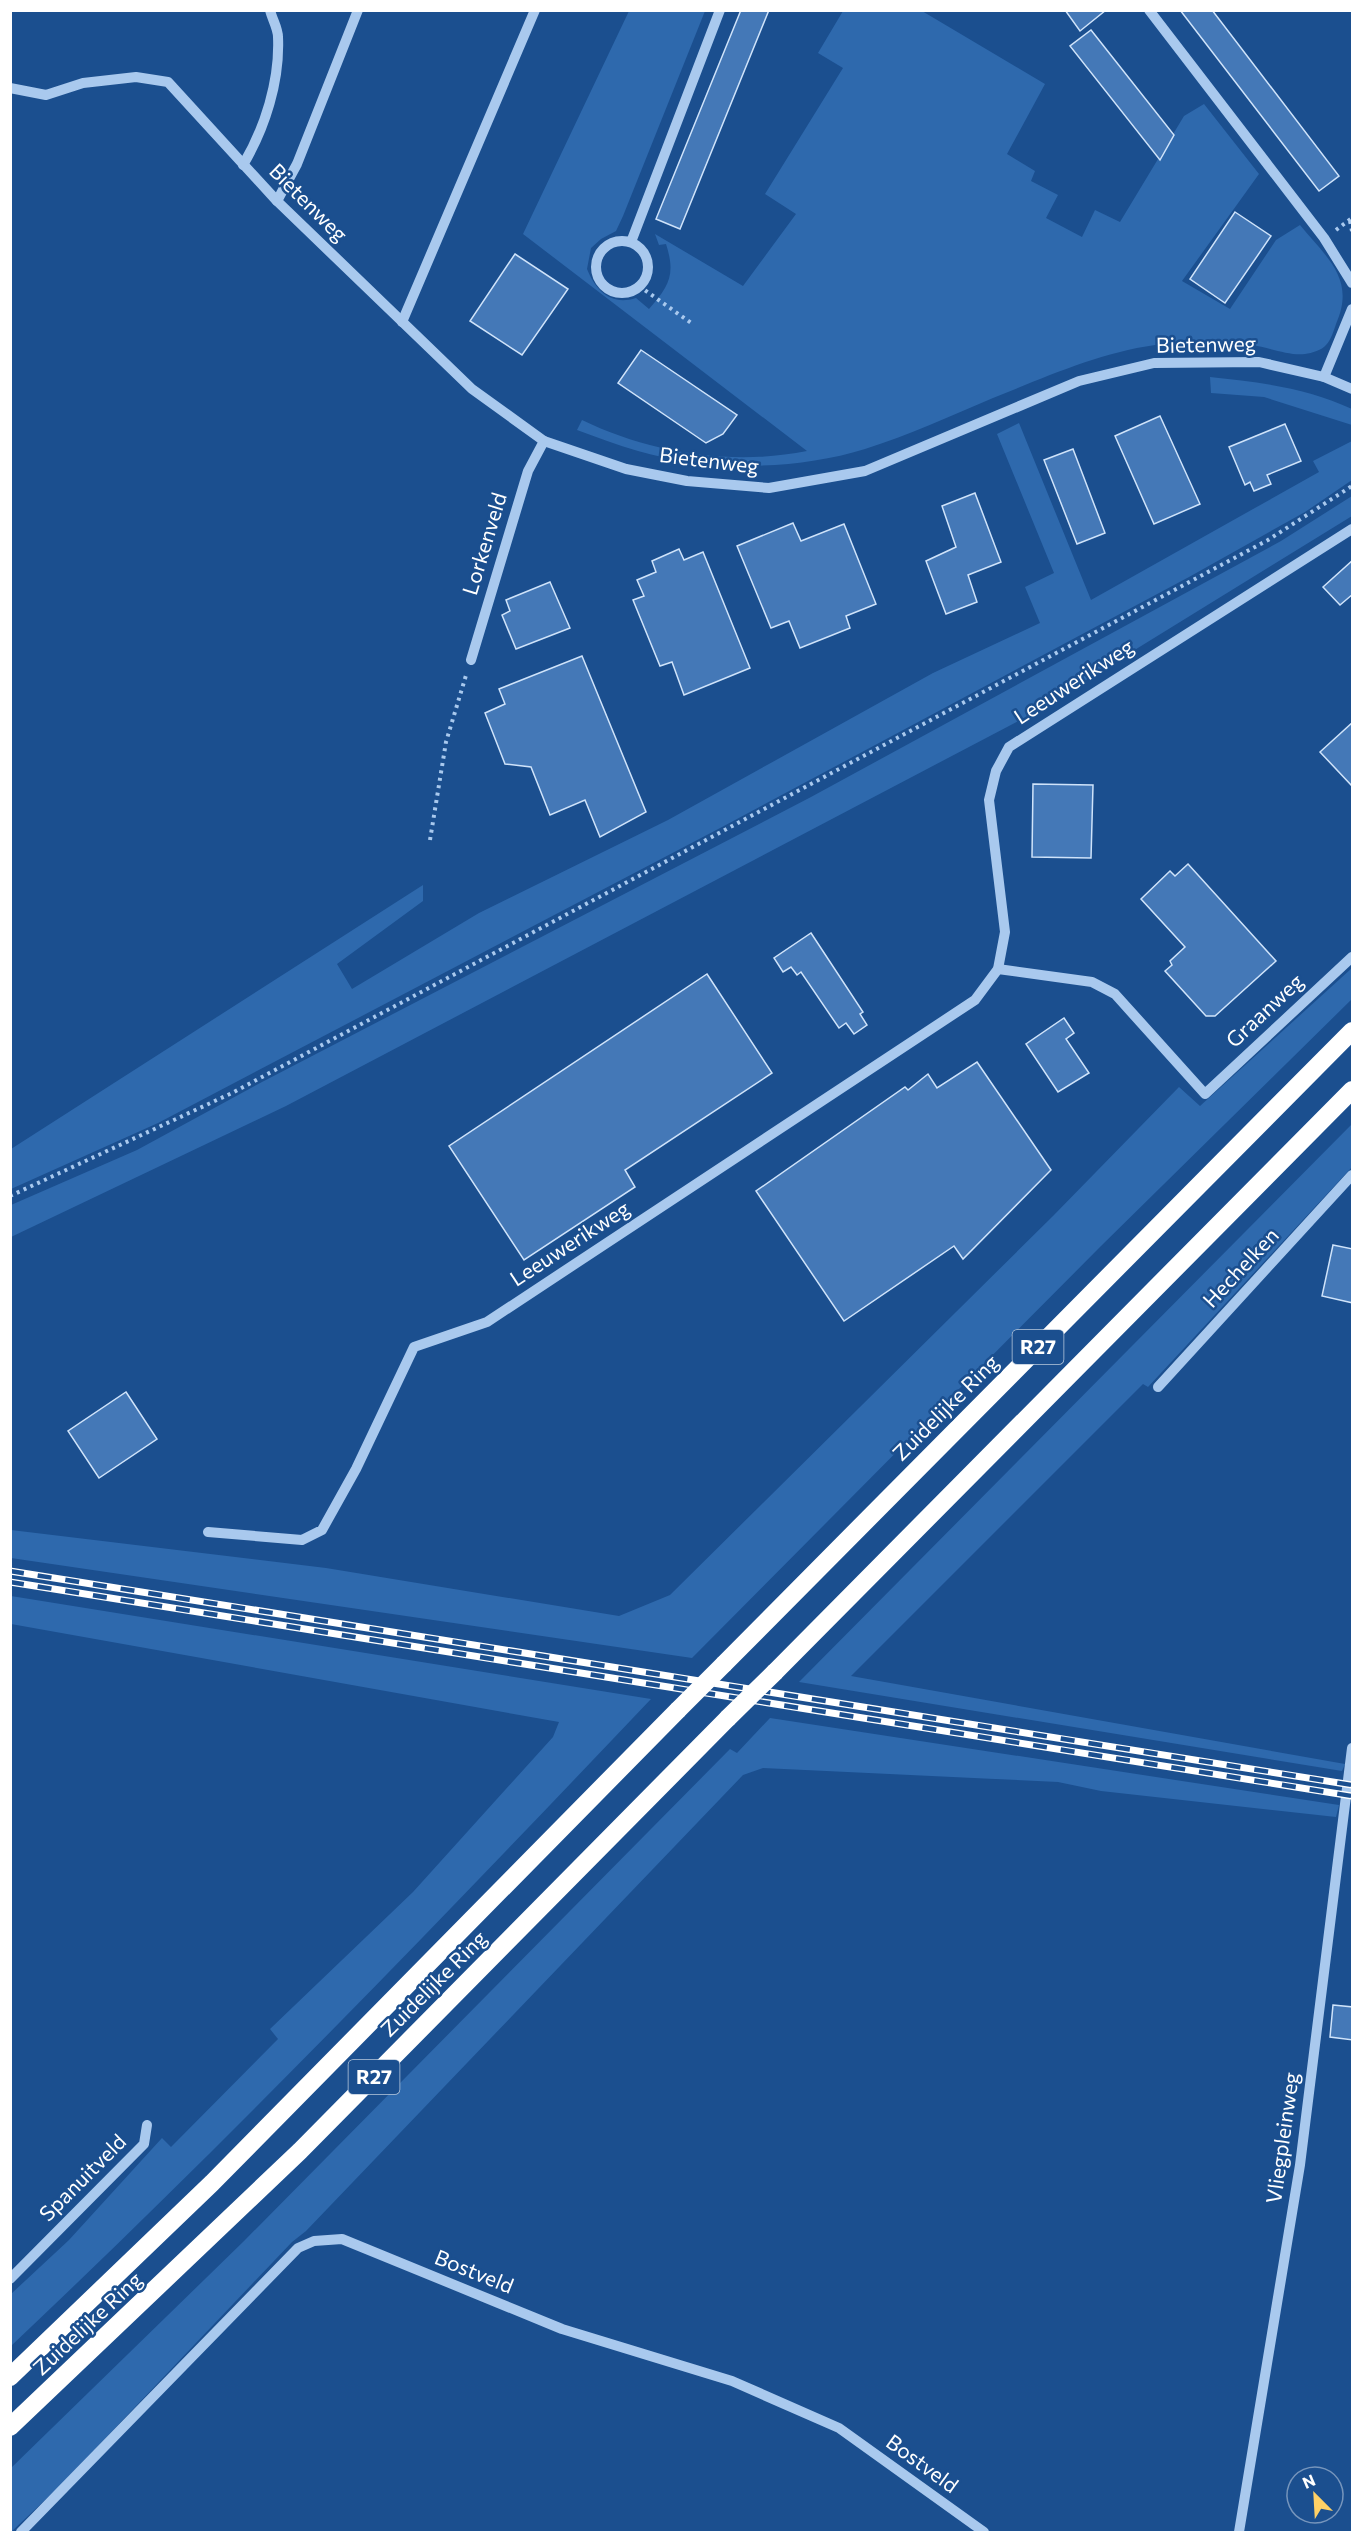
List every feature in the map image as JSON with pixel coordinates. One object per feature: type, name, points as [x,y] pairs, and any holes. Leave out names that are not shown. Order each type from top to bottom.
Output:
[{"type":"highway","name":"Zuidelijke Ring","points":[[10,2377],[212,2183],[1353,1031]]},
{"type":"highway","name":"Zuidelijke Ring","points":[[10,2427],[180,2268],[300,2151],[1353,1090]]},
{"type":"street","points":[[243,165],[258,140],[274,85],[278,35],[270,10]]},
{"type":"street","points":[[277,201],[297,164],[358,10]]},
{"type":"street","points":[[402,321],[535,10]]},
{"type":"street","points":[[631,242],[720,10]]},
{"type":"street","points":[[1149,10],[1324,238],[1353,283]]},
{"type":"street","name":"Bietenweg","points":[[10,88],[46,95],[83,83],[136,77],[168,82],[277,201],[472,389],[544,441],[626,469],[687,481],[770,488],[865,471],[1079,381],[1154,363],[1259,362],[1324,377],[1353,389]]},
{"type":"street","points":[[613,242],[631,242],[644,252],[647,260],[646,276],[639,286],[628,292],[612,291],[599,279],[596,270],[597,261],[606,247],[613,242]]},
{"type":"street","points":[[1324,377],[1353,309]]},
{"type":"street","name":"Lorkenveld","points":[[471,660],[528,471],[544,441]]},
{"type":"street","name":"Leeuwerikweg","points":[[208,1532],[302,1540],[322,1530],[356,1469],[414,1347],[487,1322],[975,1000],[998,969],[1005,932],[989,800],[996,771],[1009,747],[1353,529]]},
{"type":"street","name":"Graanweg","points":[[998,969],[1092,982],[1115,994],[1204,1094],[1353,957]]},
{"type":"street","name":"Hechelken","points":[[1158,1387],[1353,1175]]},
{"type":"street","name":"Vliegpleinweg","points":[[1239,2532],[1300,2165],[1353,1748]]},
{"type":"street","name":"Spanuitveld","points":[[10,2279],[144,2144],[147,2125]]},
{"type":"street","name":"Bostveld","points":[[21,2532],[298,2248],[314,2241],[342,2239],[562,2329],[732,2380],[839,2428],[984,2532]]},
{"type":"path","points":[[1351,219],[1353,231]]},
{"type":"path","points":[[639,286],[694,325]]},
{"type":"path","points":[[10,1196],[232,1093],[1268,540],[1353,486]]},
{"type":"path","points":[[430,840],[446,742],[471,660]]},
{"type":"shaded area","points":[[629,11],[705,11],[616,231],[601,239],[591,248],[587,269],[600,290],[612,298],[627,300],[636,298],[649,309],[662,294],[669,280],[669,255],[666,244],[659,245],[655,234],[743,286],[796,214],[765,194],[843,68],[818,53],[843,11],[922,11],[1045,84],[1007,154],[1035,171],[1031,181],[1058,195],[1046,218],[1082,237],[1095,210],[1120,222],[1184,116],[1204,104],[1259,174],[1182,281],[1230,309],[1276,240],[1300,225],[1329,259],[1341,282],[1343,294],[1341,308],[1331,338],[1322,348],[1305,354],[1215,342],[1179,342],[1134,349],[1053,374],[881,444],[838,456],[781,465],[722,465],[665,458],[615,444],[577,430],[582,420],[635,441],[692,454],[750,457],[807,451],[523,234]]},
{"type":"shaded area","points":[[1210,377],[1265,384],[1318,396],[1352,409],[1352,425],[1264,397],[1211,393]]},
{"type":"shaded area","points":[[1019,423],[1091,600],[1319,472],[1313,461],[1352,441],[1352,480],[1305,512],[1189,577],[722,827],[158,1123],[11,1189],[11,1149],[423,885],[423,901],[337,964],[352,989],[479,913],[668,820],[933,673],[1040,623],[1025,587],[1054,573],[997,434]]},
{"type":"shaded area","points":[[1352,496],[1352,516],[1026,717],[286,1106],[11,1237],[11,1205],[137,1150],[262,1082],[811,797],[1281,541]]},
{"type":"shaded area","points":[[1352,968],[1352,999],[1101,1246],[692,1658],[11,1558],[11,1530],[326,1568],[619,1616],[670,1595],[1053,1216],[1179,1087],[1200,1106]]},
{"type":"shaded area","points":[[1352,1124],[1352,1167],[1148,1387],[1143,1384],[851,1676],[1345,1764],[1342,1771],[799,1682]]},
{"type":"shaded area","points":[[11,1596],[651,1699],[494,1864],[255,2108],[11,2346],[11,2294],[69,2240],[162,2138],[171,2147],[278,2039],[270,2029],[413,1892],[553,1737],[559,1722],[11,1624]]},
{"type":"shaded area","points":[[770,1718],[1339,1805],[1336,1817],[1101,1791],[1058,1782],[763,1768],[743,1775],[60,2486],[11,2532],[11,2468],[244,2241],[730,1749],[737,1753]]},
{"type":"building","points":[[741,10],[769,10],[680,229],[656,219]]},
{"type":"building","points":[[1065,10],[1106,10],[1080,31]]},
{"type":"building","points":[[1180,10],[1212,10],[1339,176],[1319,191]]},
{"type":"building","points":[[1091,30],[1174,135],[1160,160],[1070,46]]},
{"type":"building","points":[[1235,212],[1271,236],[1225,303],[1190,279]]},
{"type":"building","points":[[515,254],[568,289],[522,355],[470,321]]},
{"type":"building","points":[[641,350],[737,415],[723,434],[706,443],[618,383]]},
{"type":"building","points":[[1160,416],[1200,504],[1154,524],[1115,436]]},
{"type":"building","points":[[1285,424],[1301,461],[1267,475],[1271,484],[1254,491],[1250,482],[1245,485],[1229,447]]},
{"type":"building","points":[[1073,449],[1105,533],[1077,544],[1044,460]]},
{"type":"building","points":[[975,493],[1001,562],[968,575],[977,602],[946,614],[926,561],[956,547],[942,506]]},
{"type":"building","points":[[793,523],[801,541],[844,524],[876,604],[846,616],[850,628],[800,648],[789,621],[771,628],[737,546]]},
{"type":"building","points":[[679,549],[684,560],[703,552],[750,668],[684,695],[672,662],[660,666],[633,600],[644,596],[637,580],[656,572],[652,561]]},
{"type":"building","points":[[1353,560],[1353,594],[1340,605],[1323,587]]},
{"type":"building","points":[[550,582],[570,628],[516,649],[502,615],[510,611],[506,600]]},
{"type":"building","points":[[582,656],[646,812],[600,837],[585,800],[550,815],[531,767],[505,764],[485,713],[505,704],[499,689]]},
{"type":"building","points":[[1353,722],[1353,787],[1320,752]]},
{"type":"building","points":[[1033,784],[1093,785],[1091,858],[1032,857]]},
{"type":"building","points":[[1188,864],[1276,961],[1215,1016],[1206,1016],[1165,971],[1172,965],[1170,961],[1185,947],[1141,899],[1170,871],[1175,876]]},
{"type":"building","points":[[811,933],[863,1012],[860,1014],[867,1025],[854,1034],[846,1023],[839,1028],[801,972],[797,975],[791,967],[783,972],[774,958]]},
{"type":"building","points":[[707,974],[772,1073],[625,1170],[635,1187],[524,1260],[449,1146]]},
{"type":"building","points":[[1064,1018],[1074,1033],[1066,1039],[1089,1073],[1058,1092],[1026,1044]]},
{"type":"building","points":[[977,1062],[1051,1170],[963,1259],[954,1246],[844,1321],[756,1191],[905,1087],[908,1090],[928,1074],[937,1088]]},
{"type":"building","points":[[1333,1245],[1353,1249],[1353,1303],[1322,1296]]},
{"type":"building","points":[[126,1392],[157,1439],[99,1478],[68,1431]]},
{"type":"building","points":[[1333,2005],[1353,2007],[1353,2040],[1330,2037]]},
{"type":"railway","points":[[10,1571],[1352,1785]]},
{"type":"railway","points":[[10,1582],[1352,1796]]}]
